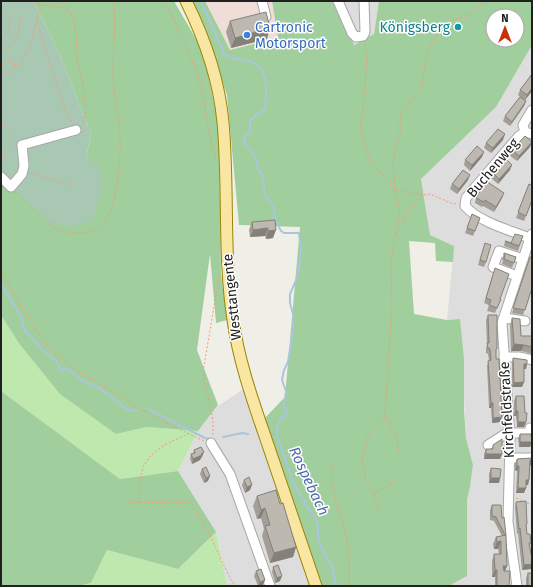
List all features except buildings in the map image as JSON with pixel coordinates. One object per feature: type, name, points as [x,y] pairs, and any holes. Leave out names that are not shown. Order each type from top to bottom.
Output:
[{"type":"main road","name":"Westtangente","points":[[186,1],[209,57],[217,86],[223,121],[228,273],[233,320],[241,362],[316,586]]},
{"type":"street","points":[[262,1],[266,17]]},
{"type":"street","points":[[338,1],[352,33],[356,37],[364,36],[365,32],[364,1]]},
{"type":"street","name":"Buchenweg","points":[[465,206],[466,198],[519,136],[528,133],[523,125],[532,110]]},
{"type":"street","points":[[1,177],[11,187],[22,174],[22,145],[76,130]]},
{"type":"street","name":"Kirchfeldstraße","points":[[465,206],[479,218],[531,235],[527,256],[517,276],[502,323],[510,432],[508,522],[517,586]]},
{"type":"street","points":[[517,276],[493,267],[499,251],[527,256]]},
{"type":"street","points":[[504,318],[525,321]]},
{"type":"street","points":[[504,357],[520,357],[532,360]]},
{"type":"street","points":[[488,445],[510,432],[530,433],[530,428]]},
{"type":"street","points":[[212,444],[230,474],[270,586]]},
{"type":"street","points":[[510,458],[531,458]]},
{"type":"path","points":[[31,1],[41,5],[67,8]]},
{"type":"path","points":[[37,22],[66,113],[76,130],[83,125],[86,110],[83,84],[77,60],[76,33],[73,19],[61,1]]},
{"type":"path","points":[[11,187],[52,226],[64,231],[78,233],[91,231],[106,220],[115,191],[120,151],[119,122],[113,77],[116,22],[114,1]]},
{"type":"path","points":[[163,1],[167,6],[188,51],[202,94],[212,146],[216,158]]},
{"type":"path","points":[[399,453],[397,438],[385,416],[392,307],[391,267],[394,239],[400,212],[395,190],[394,163],[395,150],[400,137],[401,114],[422,86],[425,63],[433,40],[448,22],[469,15],[485,1]]},
{"type":"path","points":[[1,76],[17,66],[23,60],[29,48],[41,5]]},
{"type":"path","points":[[1,39],[7,34],[10,27],[10,16]]},
{"type":"path","points":[[1,52],[4,51],[15,39],[19,32],[21,17]]},
{"type":"path","points":[[364,36],[367,59],[360,126],[369,159],[395,190],[423,195],[430,194],[451,203],[465,206]]},
{"type":"path","points":[[1,65],[10,60],[17,66]]},
{"type":"path","points":[[1,123],[22,145]]},
{"type":"path","points":[[1,158],[15,145],[22,145]]},
{"type":"path","points":[[23,171],[72,185]]},
{"type":"path","points":[[394,239],[411,206],[423,195]]},
{"type":"path","points":[[1,273],[30,322],[48,346],[65,361],[86,376],[118,394],[141,410],[188,434],[212,444],[213,421],[203,372],[218,278],[220,274],[228,273]]},
{"type":"path","points":[[380,514],[374,493],[366,481],[362,462],[368,436],[385,416]]},
{"type":"path","points":[[139,503],[143,468],[148,459],[170,442],[188,434]]},
{"type":"path","points":[[333,463],[334,497],[346,537],[349,565],[348,586]]},
{"type":"path","points":[[374,493],[397,481]]},
{"type":"path","points":[[509,495],[532,505]]},
{"type":"path","points":[[128,502],[189,503],[196,511],[211,535],[226,572],[235,586]]},
{"type":"path","points":[[1,545],[4,548]]},
{"type":"shaded area","points":[[205,1],[272,1],[278,38],[229,50]]},
{"type":"shaded area","points":[[332,1],[379,1],[374,34],[353,45]]},
{"type":"shaded area","points":[[532,45],[532,586],[449,586],[467,576],[467,500],[473,465],[466,438],[460,319],[447,320],[454,246],[430,235],[421,179],[496,107]]},
{"type":"shaded area","points":[[245,388],[314,586],[227,586],[216,532],[178,471],[198,431],[218,406]]},
{"type":"green space","points":[[1,1],[34,1],[59,53],[91,134],[86,159],[98,164],[103,179],[93,220],[70,227],[50,222],[1,178]]},
{"type":"green space","points":[[34,1],[174,1],[203,51],[219,127],[221,274],[227,320],[216,323],[210,254],[197,350],[218,405],[198,431],[147,427],[116,434],[60,394],[18,342],[1,315],[1,178],[86,159],[91,134],[59,53]]},
{"type":"green space","points":[[192,1],[205,1],[230,50],[278,38],[272,1],[332,1],[354,45],[374,34],[379,1],[532,1],[532,45],[496,107],[421,179],[430,235],[454,246],[453,262],[436,261],[435,243],[409,241],[414,314],[447,320],[460,319],[464,360],[464,410],[466,438],[473,465],[467,500],[467,576],[449,586],[319,586],[263,420],[285,397],[300,227],[239,225],[227,95],[208,40]]},
{"type":"green space","points":[[1,315],[18,342],[116,434],[147,427],[198,431],[178,471],[120,479],[1,391]]},
{"type":"green space","points":[[1,391],[120,479],[178,471],[216,532],[178,569],[107,550],[91,583],[79,586],[1,586]]},
{"type":"green space","points":[[216,532],[227,586],[79,586],[91,583],[107,550],[178,569]]},
{"type":"waterway","name":"Rospebach","points":[[201,1],[224,54],[257,65],[263,72],[266,82],[266,100],[264,111],[257,114],[250,121],[250,131],[244,138],[245,145],[255,155],[258,170],[263,176],[265,196],[273,206],[275,219],[281,231],[284,233],[299,233],[301,251],[297,278],[290,294],[290,303],[293,314],[293,330],[288,362],[284,370],[282,380],[286,391],[284,407],[287,413],[286,416],[280,419],[276,430],[294,484],[316,519],[320,546],[332,566],[336,586]]},
{"type":"waterway","points":[[1,284],[22,318],[23,328],[42,349],[57,362],[61,371],[68,369],[81,380],[99,388],[128,410],[137,411]]},
{"type":"waterway","points":[[146,408],[205,438],[210,439]]},
{"type":"waterway","points":[[223,437],[242,433],[248,434]]},
{"type":"place","name":"Königsberg","points":[[458,27]]},
{"type":"place","name":"Cartronic Motorsport","points":[[247,35]]}]
